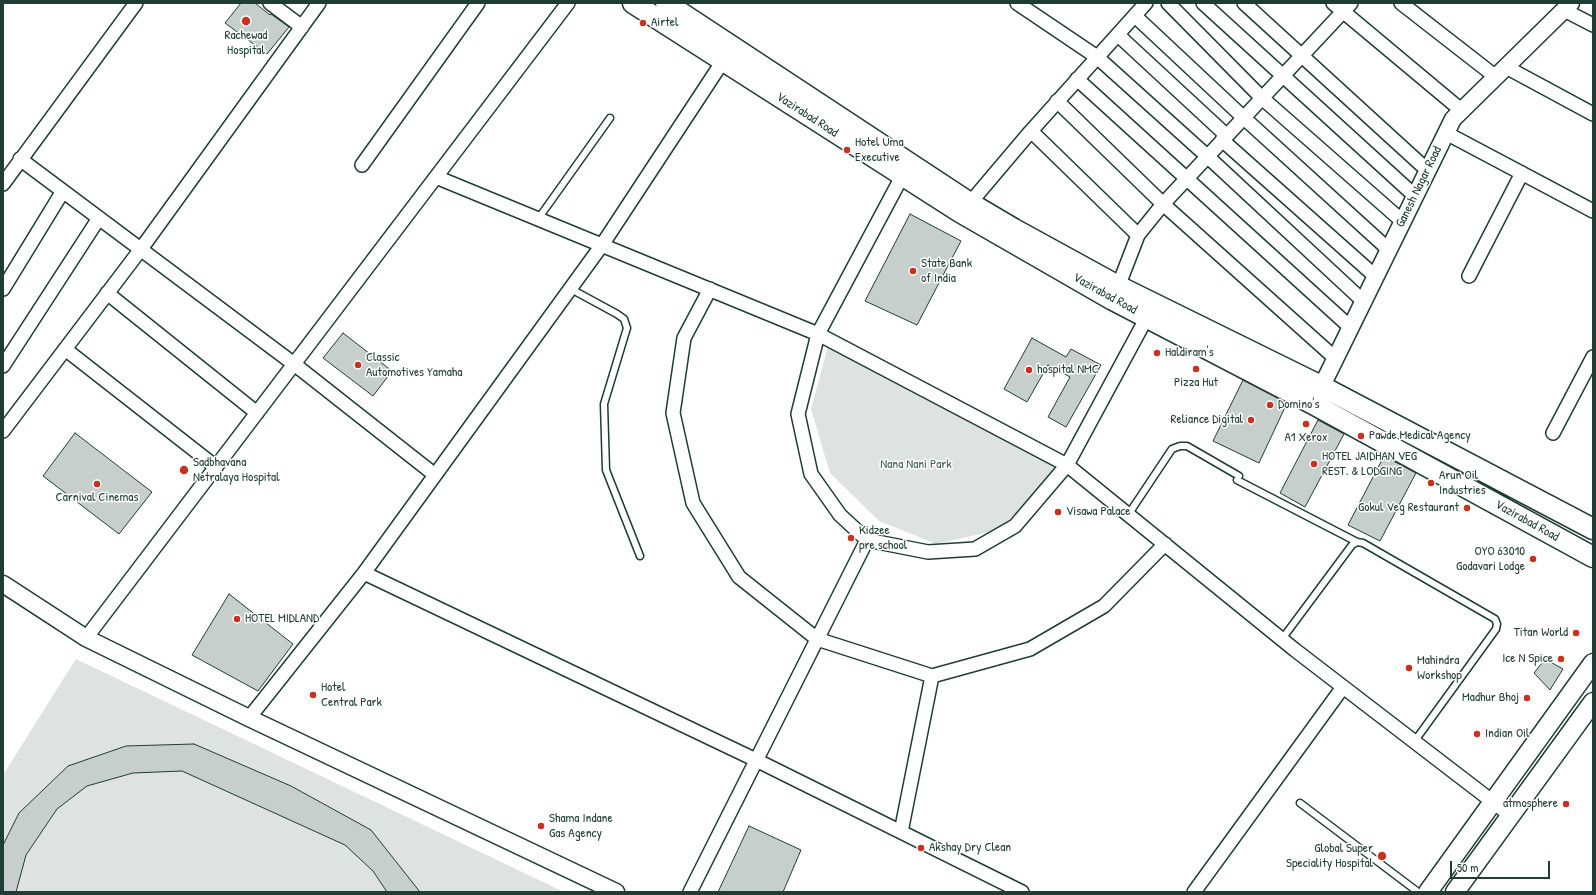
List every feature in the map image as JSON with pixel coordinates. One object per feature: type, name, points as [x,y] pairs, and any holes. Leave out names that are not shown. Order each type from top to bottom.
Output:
[{"type":"main road","name":"Vazirabad Road","points":[[633,3],[723,61],[906,169],[970,203],[1014,229],[1116,293],[1147,317],[1313,404],[1593,557]]},
{"type":"main road","name":"Vazirabad Road","points":[[666,3],[906,169],[960,212],[1116,293],[1321,386],[1592,525]]},
{"type":"main road","points":[[1428,892],[1593,663]]},
{"type":"main road","points":[[1455,892],[1593,702]]},
{"type":"street","points":[[3,184],[136,3]]},
{"type":"street","points":[[270,3],[302,27]]},
{"type":"street","points":[[3,431],[141,249],[319,3]]},
{"type":"street","points":[[362,164],[478,3]]},
{"type":"street","points":[[86,638],[568,3]]},
{"type":"street","points":[[1018,3],[1097,57],[1207,156],[1363,301]]},
{"type":"street","points":[[970,203],[1057,101],[1146,3]]},
{"type":"street","points":[[1168,3],[1262,98],[1402,221]]},
{"type":"street","points":[[1203,3],[1415,196]]},
{"type":"street","points":[[1244,3],[1428,170]]},
{"type":"street","points":[[1401,3],[1501,72],[1593,114]]},
{"type":"street","points":[[1116,293],[1138,235],[1163,204],[1224,137],[1244,118],[1302,55],[1342,6],[1461,110]]},
{"type":"street","points":[[1568,7],[1593,25]]},
{"type":"street","name":"Ganesh Nagar Road","points":[[1313,404],[1453,119],[1568,7]]},
{"type":"street","points":[[1135,16],[1388,249]]},
{"type":"street","points":[[1118,35],[1224,137],[1375,276]]},
{"type":"street","points":[[249,718],[364,573],[571,288],[602,245],[723,61]]},
{"type":"street","points":[[1077,79],[1186,180],[1350,327]]},
{"type":"street","points":[[1057,101],[1163,204],[1335,358]]},
{"type":"street","points":[[1031,131],[1138,235]]},
{"type":"street","points":[[1446,133],[1593,211]]},
{"type":"street","points":[[20,159],[294,364],[435,475]]},
{"type":"street","points":[[906,169],[818,334],[798,414],[811,474],[840,516],[867,540],[928,552],[975,549],[1015,526],[1067,465],[1147,317]]},
{"type":"street","points":[[1469,276],[1522,173]]},
{"type":"street","points":[[436,177],[818,334],[1067,465],[1282,639],[1510,815]]},
{"type":"street","points":[[3,289],[63,192]]},
{"type":"street","points":[[3,366],[99,218]]},
{"type":"street","points":[[710,289],[684,338],[674,413],[693,503],[739,577],[817,639],[932,676],[1030,649],[1104,606],[1165,544]]},
{"type":"street","points":[[108,293],[257,412]]},
{"type":"street","points":[[65,349],[216,467]]},
{"type":"street","points":[[1553,433],[1593,358]]},
{"type":"street","points":[[690,892],[867,540]]},
{"type":"street","points":[[364,573],[756,760],[1022,892]]},
{"type":"street","points":[[3,584],[86,638],[596,888],[616,892]]},
{"type":"street","points":[[901,832],[932,676]]},
{"type":"street","points":[[1194,892],[1343,687]]},
{"type":"lane","points":[[538,219],[610,118]]},
{"type":"lane","points":[[571,288],[617,314],[624,319],[627,328],[604,404],[606,470],[640,556]]},
{"type":"lane","points":[[1128,515],[1172,449],[1180,446],[1187,446],[1238,478],[1357,542],[1363,543],[1495,619],[1497,624],[1496,628],[1414,742]]},
{"type":"lane","points":[[1282,639],[1352,544],[1357,542]]},
{"type":"lane","points":[[1300,803],[1418,892]]},
{"type":"green space","name":"Nana Nani Park","points":[[828,346],[1057,465],[1033,497],[998,530],[936,544],[879,521],[830,473],[811,409]]},
{"type":"green space","points":[[76,659],[564,892],[3,892],[3,775]]},
{"type":"building","points":[[241,3],[255,3],[289,27],[267,54],[225,23]]},
{"type":"building","name":"State Bank of India","points":[[910,214],[961,241],[917,325],[865,301]]},
{"type":"building","name":"Classic Automotives Yamaha","points":[[343,333],[392,371],[373,396],[323,358]]},
{"type":"building","points":[[1032,338],[1066,357],[1071,349],[1101,365],[1066,427],[1048,417],[1070,377],[1048,365],[1027,402],[1004,389]]},
{"type":"building","name":"Reliance Digital","points":[[1243,380],[1287,403],[1259,463],[1213,441]]},
{"type":"building","points":[[1318,420],[1344,434],[1305,507],[1280,493]]},
{"type":"building","name":"Carnival Cinemas","points":[[75,433],[152,492],[119,534],[43,476]]},
{"type":"building","points":[[1384,456],[1416,473],[1380,541],[1348,525]]},
{"type":"building","name":"HOTEL MIDLAND","points":[[229,594],[293,644],[258,691],[192,655]]},
{"type":"building","points":[[1545,659],[1563,669],[1550,690],[1534,673]]},
{"type":"building","points":[[194,744],[291,786],[371,830],[420,892],[387,892],[373,871],[345,845],[182,771],[133,773],[87,786],[57,809],[26,855],[16,892],[3,892],[3,845],[19,813],[68,766],[126,746]]},
{"type":"building","points":[[749,826],[801,850],[783,892],[718,892]]},
{"type":"place","name":"Rachewad Hospital","points":[[246,21]]},
{"type":"place","name":"Airtel","points":[[643,23]]},
{"type":"place","name":"Hotel Uma Executive","points":[[847,150]]},
{"type":"place","name":"State Bank of India","points":[[913,271]]},
{"type":"place","name":"Haldiram's","points":[[1157,353]]},
{"type":"place","name":"Classic Automotives Yamaha","points":[[358,365]]},
{"type":"place","name":"Pizza Hut","points":[[1196,369]]},
{"type":"place","name":"hospital NMC","points":[[1029,370]]},
{"type":"place","name":"Domino's","points":[[1270,405]]},
{"type":"place","name":"Reliance Digital","points":[[1251,420]]},
{"type":"place","name":"A1 Xerox","points":[[1306,424]]},
{"type":"place","name":"Pawde Medical Agency","points":[[1361,436]]},
{"type":"place","name":"HOTEL JAIDHAN VEG REST. & LODGING","points":[[1314,464]]},
{"type":"place","name":"Sadbhavana Netralaya Hospital","points":[[184,470]]},
{"type":"place","name":"Arun Oil Industries","points":[[1431,483]]},
{"type":"place","name":"Carnival Cinemas","points":[[97,484]]},
{"type":"place","name":"Gokul Veg Restaurant","points":[[1467,508]]},
{"type":"place","name":"Visawa Palace","points":[[1058,512]]},
{"type":"place","name":"Kidzee pre school","points":[[851,538]]},
{"type":"place","name":"OYO 63010 Godavari Lodge","points":[[1533,559]]},
{"type":"place","name":"HOTEL MIDLAND","points":[[237,619]]},
{"type":"place","name":"Titan World","points":[[1576,633]]},
{"type":"place","name":"Ice N Spice","points":[[1561,659]]},
{"type":"place","name":"Mahindra Workshop","points":[[1409,668]]},
{"type":"place","name":"Hotel Central Park","points":[[313,695]]},
{"type":"place","name":"Madhur Bhoj","points":[[1527,698]]},
{"type":"place","name":"Indian Oil","points":[[1477,734]]},
{"type":"place","name":"atmosphere","points":[[1566,804]]},
{"type":"place","name":"Shama Indane Gas Agency","points":[[541,826]]},
{"type":"place","name":"Akshay Dry Clean","points":[[921,848]]},
{"type":"place","name":"Global Super Speciality Hospital","points":[[1382,856]]}]
